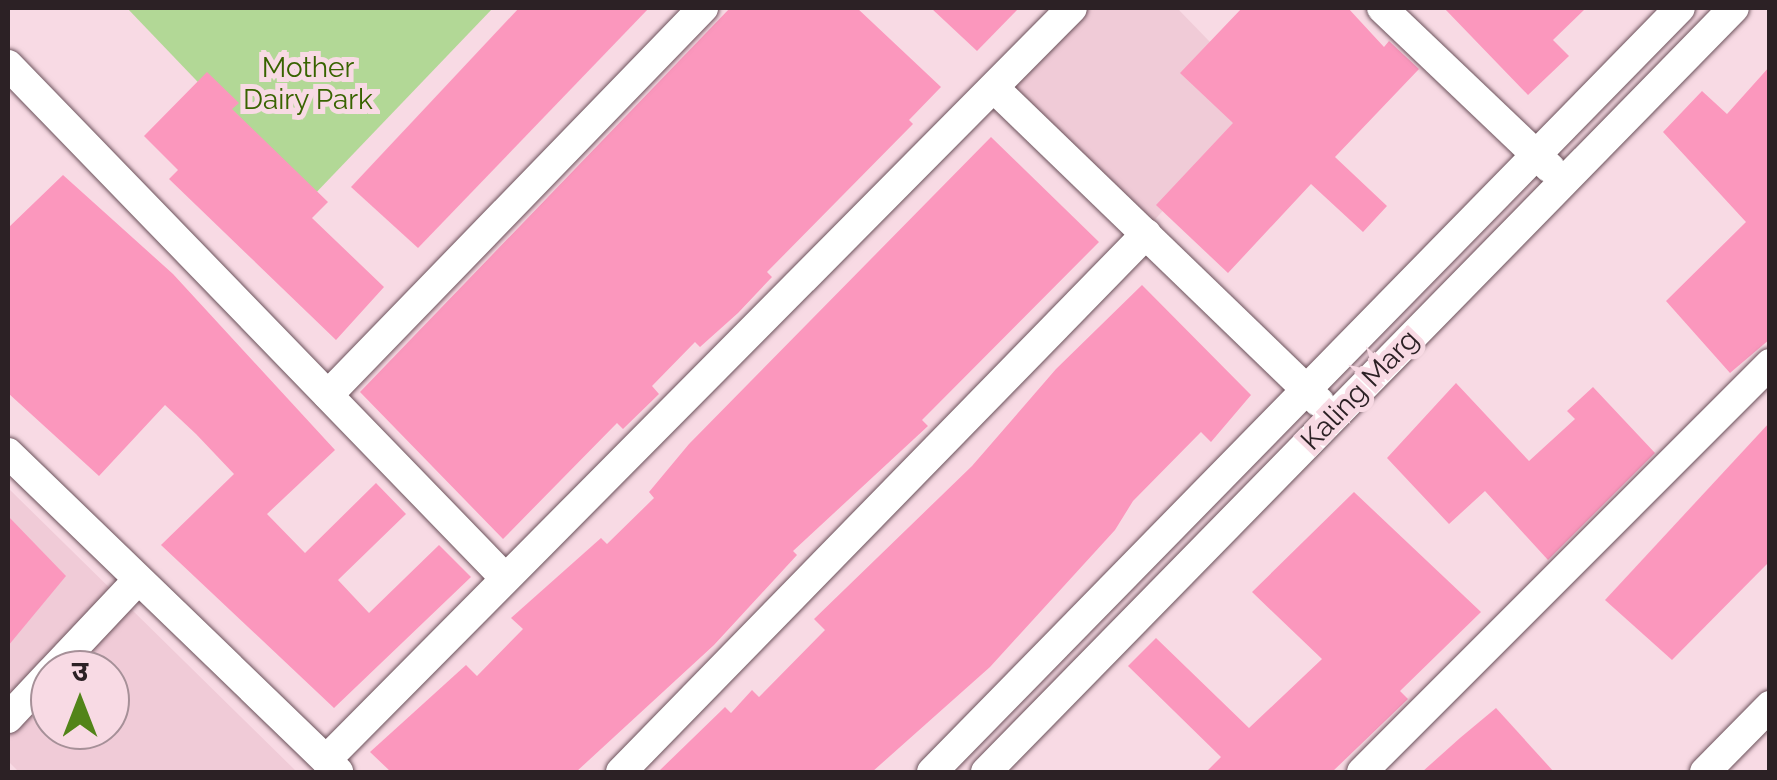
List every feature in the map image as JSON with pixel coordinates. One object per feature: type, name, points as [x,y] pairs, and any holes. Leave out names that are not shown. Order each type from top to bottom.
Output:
[{"type":"street","points":[[328,394],[703,8]]},
{"type":"street","points":[[8,453],[332,766],[504,577],[1072,8]]},
{"type":"street","points":[[1382,8],[1564,182]]},
{"type":"street","name":"Kaling Marg","points":[[932,772],[1680,8]]},
{"type":"street","name":"Kaling Marg","points":[[986,772],[1734,8]]},
{"type":"street","points":[[8,65],[504,577]]},
{"type":"street","points":[[994,88],[1334,417]]},
{"type":"street","points":[[620,772],[1146,234]]},
{"type":"street","points":[[1362,772],[1770,364]]},
{"type":"street","points":[[71,650],[137,581]]},
{"type":"street","points":[[8,718],[30,694]]},
{"type":"street","points":[[1705,772],[1770,706]]},
{"type":"shaded area","points":[[1086,8],[1177,8],[1210,42],[1238,127],[1150,225],[1008,89]]},
{"type":"shaded area","points":[[8,488],[297,772],[19,772],[8,761]]},
{"type":"green space","name":"Mother Dairy Park","points":[[127,8],[493,8],[310,199]]},
{"type":"building","points":[[519,8],[649,8],[418,248],[351,187]]},
{"type":"building","points":[[730,8],[857,8],[941,87],[909,120],[913,124],[767,272],[772,277],[738,313],[700,347],[695,342],[652,386],[659,394],[623,429],[617,423],[503,539],[360,392]]},
{"type":"building","points":[[931,8],[1019,8],[977,51]]},
{"type":"building","points":[[1242,8],[1348,8],[1384,47],[1389,41],[1419,69],[1335,157],[1387,206],[1363,232],[1311,184],[1228,273],[1156,205],[1233,123],[1180,73]]},
{"type":"building","points":[[1444,8],[1586,8],[1553,40],[1569,56],[1528,95]]},
{"type":"building","points":[[1770,66],[1770,339],[1730,373],[1666,301],[1746,222],[1663,132],[1702,91],[1727,114]]},
{"type":"building","points":[[207,72],[239,103],[232,109],[328,202],[312,218],[384,287],[336,340],[169,179],[178,170],[144,136]]},
{"type":"building","points":[[991,137],[1099,242],[922,420],[928,426],[793,551],[797,555],[714,645],[576,772],[391,772],[370,752],[466,665],[477,676],[523,629],[511,618],[601,538],[607,544],[654,498],[649,492],[689,444]]},
{"type":"building","points":[[63,175],[173,274],[335,450],[267,514],[305,553],[376,483],[406,514],[338,580],[369,613],[439,545],[471,577],[334,708],[161,545],[234,474],[196,434],[165,405],[99,476],[8,393],[8,228]]},
{"type":"building","points":[[1142,285],[1251,395],[1211,442],[1201,432],[1133,501],[1115,530],[990,667],[872,772],[658,772],[725,707],[731,713],[752,690],[759,697],[825,630],[814,619],[972,466],[1056,369]]},
{"type":"building","points":[[1456,383],[1529,461],[1575,419],[1567,411],[1593,387],[1655,453],[1548,560],[1485,491],[1449,524],[1387,458]]},
{"type":"building","points":[[1770,422],[1770,561],[1672,660],[1605,600]]},
{"type":"building","points":[[1354,492],[1481,612],[1400,691],[1408,699],[1332,772],[1206,772],[1221,757],[1128,666],[1156,638],[1249,728],[1322,659],[1252,592]]},
{"type":"building","points":[[8,516],[66,576],[8,646]]},
{"type":"building","points":[[1496,708],[1554,772],[1422,772],[1460,738]]}]
